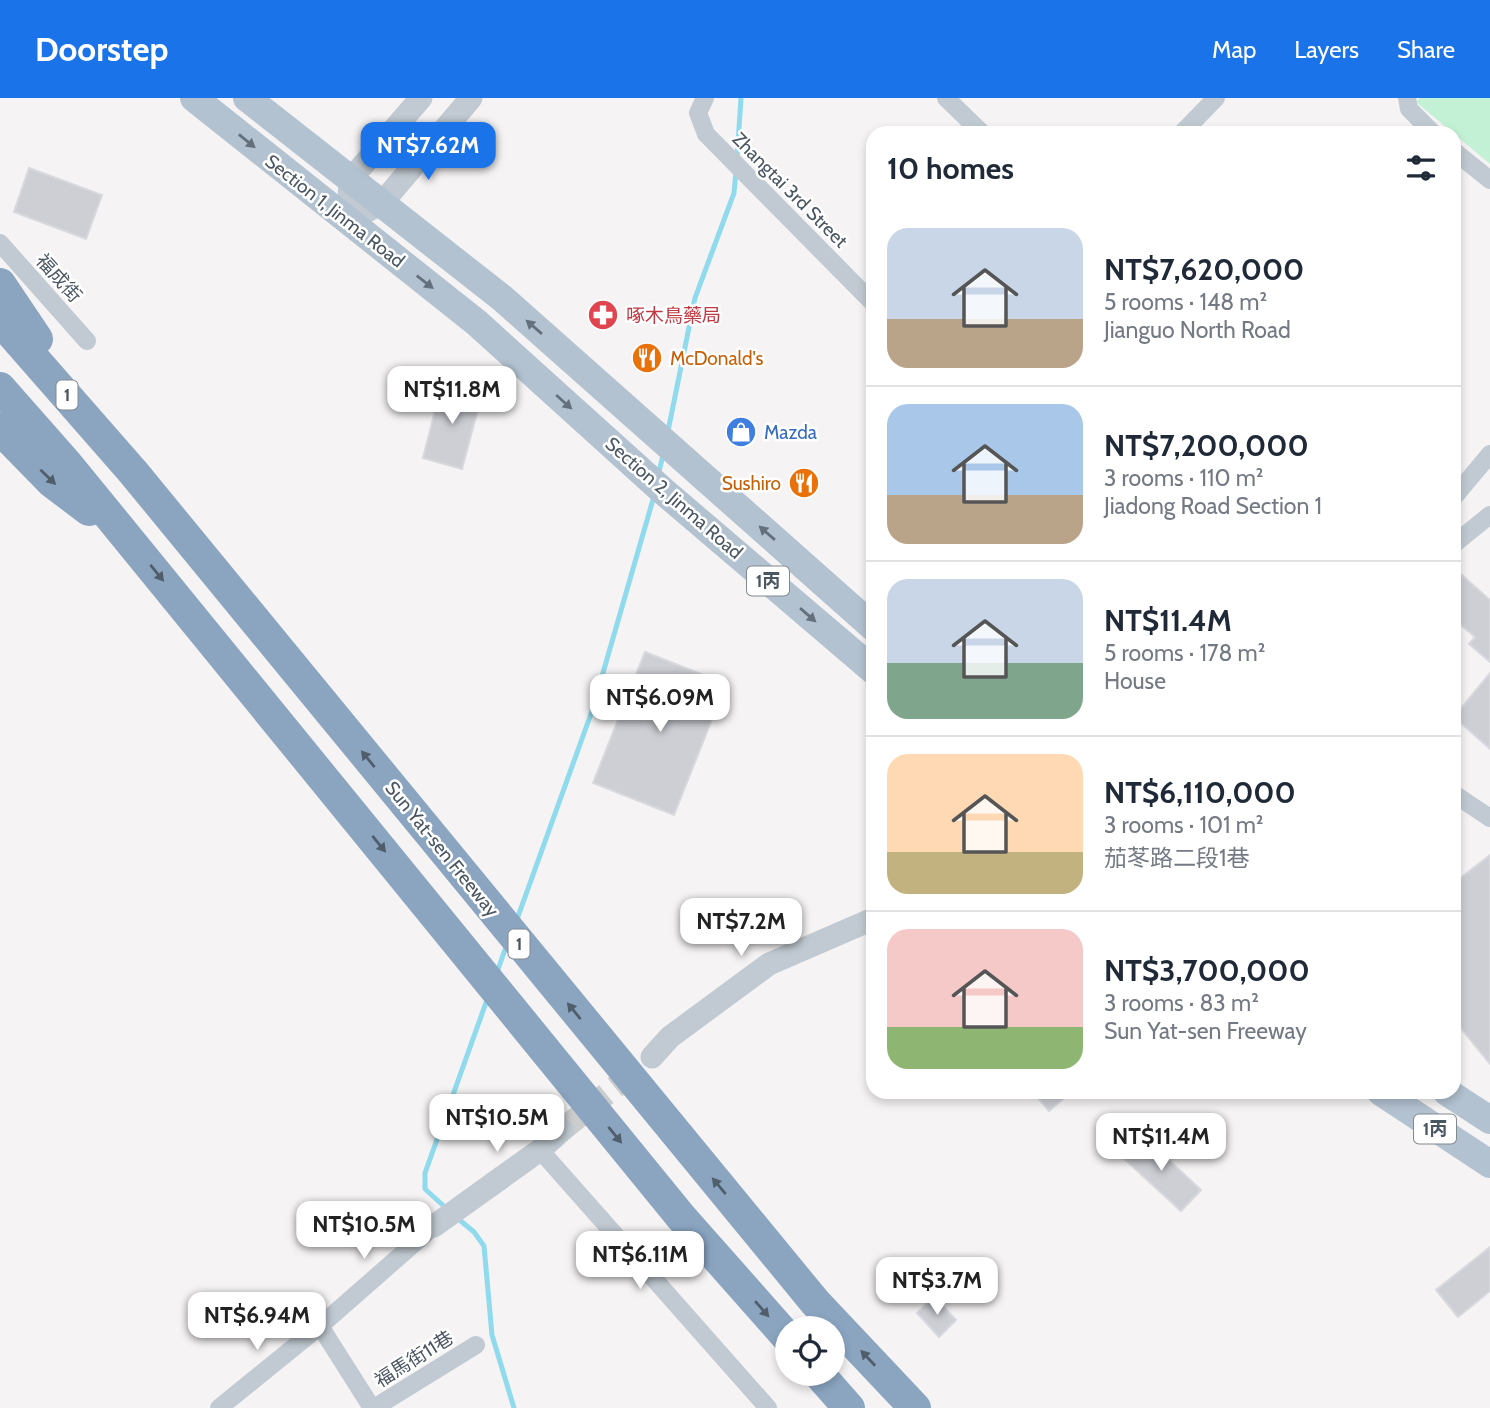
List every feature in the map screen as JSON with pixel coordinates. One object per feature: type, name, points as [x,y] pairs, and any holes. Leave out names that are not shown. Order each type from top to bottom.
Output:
[{"type":"highway","points":[[0,284],[89,419]]},
{"type":"highway","name":"Sun Yat-sen Freeway","points":[[0,320],[133,472],[815,1302],[915,1408]]},
{"type":"highway","name":"1","points":[[0,388],[133,544],[681,1217],[775,1323]]},
{"type":"highway","points":[[0,429],[52,482],[133,544]]},
{"type":"highway","points":[[830,1386],[849,1408]]},
{"type":"main road","name":"Section 1, Jinma Road","points":[[194,98],[477,323]]},
{"type":"main road","name":"Section 1, Jinma Road","points":[[247,98],[502,298]]},
{"type":"main road","name":"Section 2, Jinma Road","points":[[502,298],[866,620]]},
{"type":"main road","name":"Section 2, Jinma Road","points":[[477,323],[657,485],[866,664]]},
{"type":"main road","name":"1丙","points":[[1392,1099],[1490,1164]]},
{"type":"main road","name":"1丙","points":[[1458,1099],[1490,1120]]},
{"type":"street","points":[[348,221],[350,180],[421,98]]},
{"type":"street","points":[[348,221],[382,203],[471,98]]},
{"type":"street","name":"Zhangtai 3rd Street","points":[[705,98],[698,113],[706,134],[866,296]]},
{"type":"street","points":[[946,98],[975,126]]},
{"type":"street","points":[[1189,126],[1216,98]]},
{"type":"street","points":[[1406,98],[1409,108],[1426,126]]},
{"type":"street","points":[[1461,157],[1490,180]]},
{"type":"street","name":"福成街","points":[[0,243],[87,341]]},
{"type":"street","points":[[1461,489],[1488,460]]},
{"type":"street","points":[[1461,538],[1490,515]]},
{"type":"street","points":[[1461,799],[1490,818]]},
{"type":"street","points":[[652,1057],[670,1037],[769,964],[866,922]]},
{"type":"street","points":[[219,1408],[446,1218],[540,1150],[562,1130]]},
{"type":"street","points":[[540,1150],[768,1408]]},
{"type":"street","points":[[320,1326],[373,1408]]},
{"type":"street","name":"福馬街11巷","points":[[373,1408],[476,1345]]},
{"type":"green space","points":[[1420,98],[1490,98],[1490,164],[1461,140],[1461,126],[1445,126],[1416,102]]},
{"type":"building","points":[[29,168],[102,195],[86,239],[14,212]]},
{"type":"building","points":[[442,383],[482,394],[462,469],[423,458]]},
{"type":"building","points":[[1461,574],[1490,600],[1490,662],[1469,644],[1475,637],[1461,625]]},
{"type":"building","points":[[645,652],[726,684],[674,815],[593,783]]},
{"type":"building","points":[[1490,673],[1490,749],[1461,723],[1461,708]]},
{"type":"building","points":[[1490,855],[1490,1064],[1461,1029],[1461,878]]},
{"type":"building","points":[[1039,1099],[1063,1099],[1049,1111]]},
{"type":"building","points":[[1141,1134],[1201,1190],[1181,1211],[1121,1156]]},
{"type":"building","points":[[1490,1247],[1490,1291],[1458,1317],[1436,1290]]},
{"type":"building","points":[[934,1297],[956,1320],[939,1337],[917,1313]]},
{"type":"waterway","points":[[737,158],[741,98]]},
{"type":"waterway","points":[[668,431],[695,298],[734,193],[736,171]]},
{"type":"waterway","points":[[658,476],[663,455]]},
{"type":"waterway","points":[[516,922],[592,711],[654,496]]},
{"type":"waterway","points":[[496,975],[507,944]]},
{"type":"waterway","points":[[446,1208],[425,1189],[425,1173],[488,997]]},
{"type":"waterway","points":[[456,1217],[474,1232],[484,1246],[492,1335],[514,1408]]},
{"type":"tunnel","points":[[562,1130],[641,1066]]},
{"type":"place","name":"啄木鳥藥局","points":[[603,315]]},
{"type":"place","name":"McDonald's","points":[[647,358]]},
{"type":"place","name":"Mazda","points":[[741,432]]},
{"type":"place","name":"Sushiro","points":[[804,483]]}]
